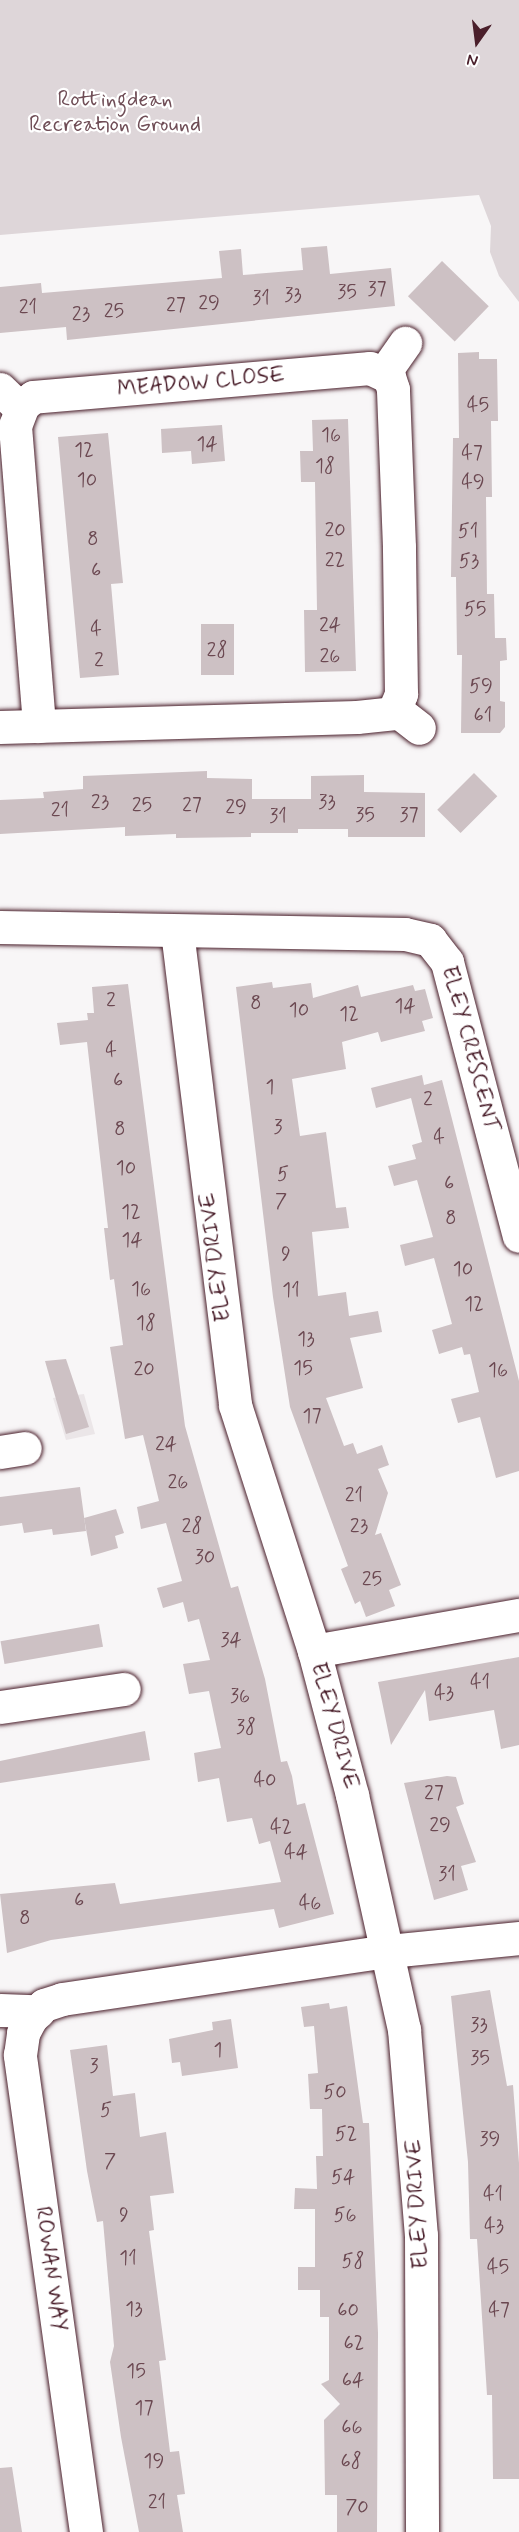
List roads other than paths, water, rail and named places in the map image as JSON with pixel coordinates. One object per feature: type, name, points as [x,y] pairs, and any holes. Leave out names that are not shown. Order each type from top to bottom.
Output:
[{"type":"street","points":[[0,727],[388,716],[407,719],[400,694],[399,548],[393,389],[384,373],[405,343]]},
{"type":"street","name":"MEADOW CLOSE","points":[[39,726],[15,426],[10,398],[370,368],[384,373]]},
{"type":"street","name":"ELEY CRESCENT","points":[[0,927],[405,934],[436,944],[447,962],[519,1236]]},
{"type":"street","name":"ELEY DRIVE","points":[[177,931],[235,1406],[314,1651],[390,1951],[412,2093],[421,2235],[422,2532]]},
{"type":"street","points":[[314,1651],[519,1615]]},
{"type":"street","points":[[0,1707],[124,1689]]},
{"type":"street","points":[[0,2010],[38,2011],[62,1999],[390,1951],[519,1938]]},
{"type":"street","name":"ROWAN WAY","points":[[38,2011],[22,2033],[20,2055],[86,2532]]},
{"type":"park label","name":"Rottingdean Recreation Ground","points":[[115,112]]}]
